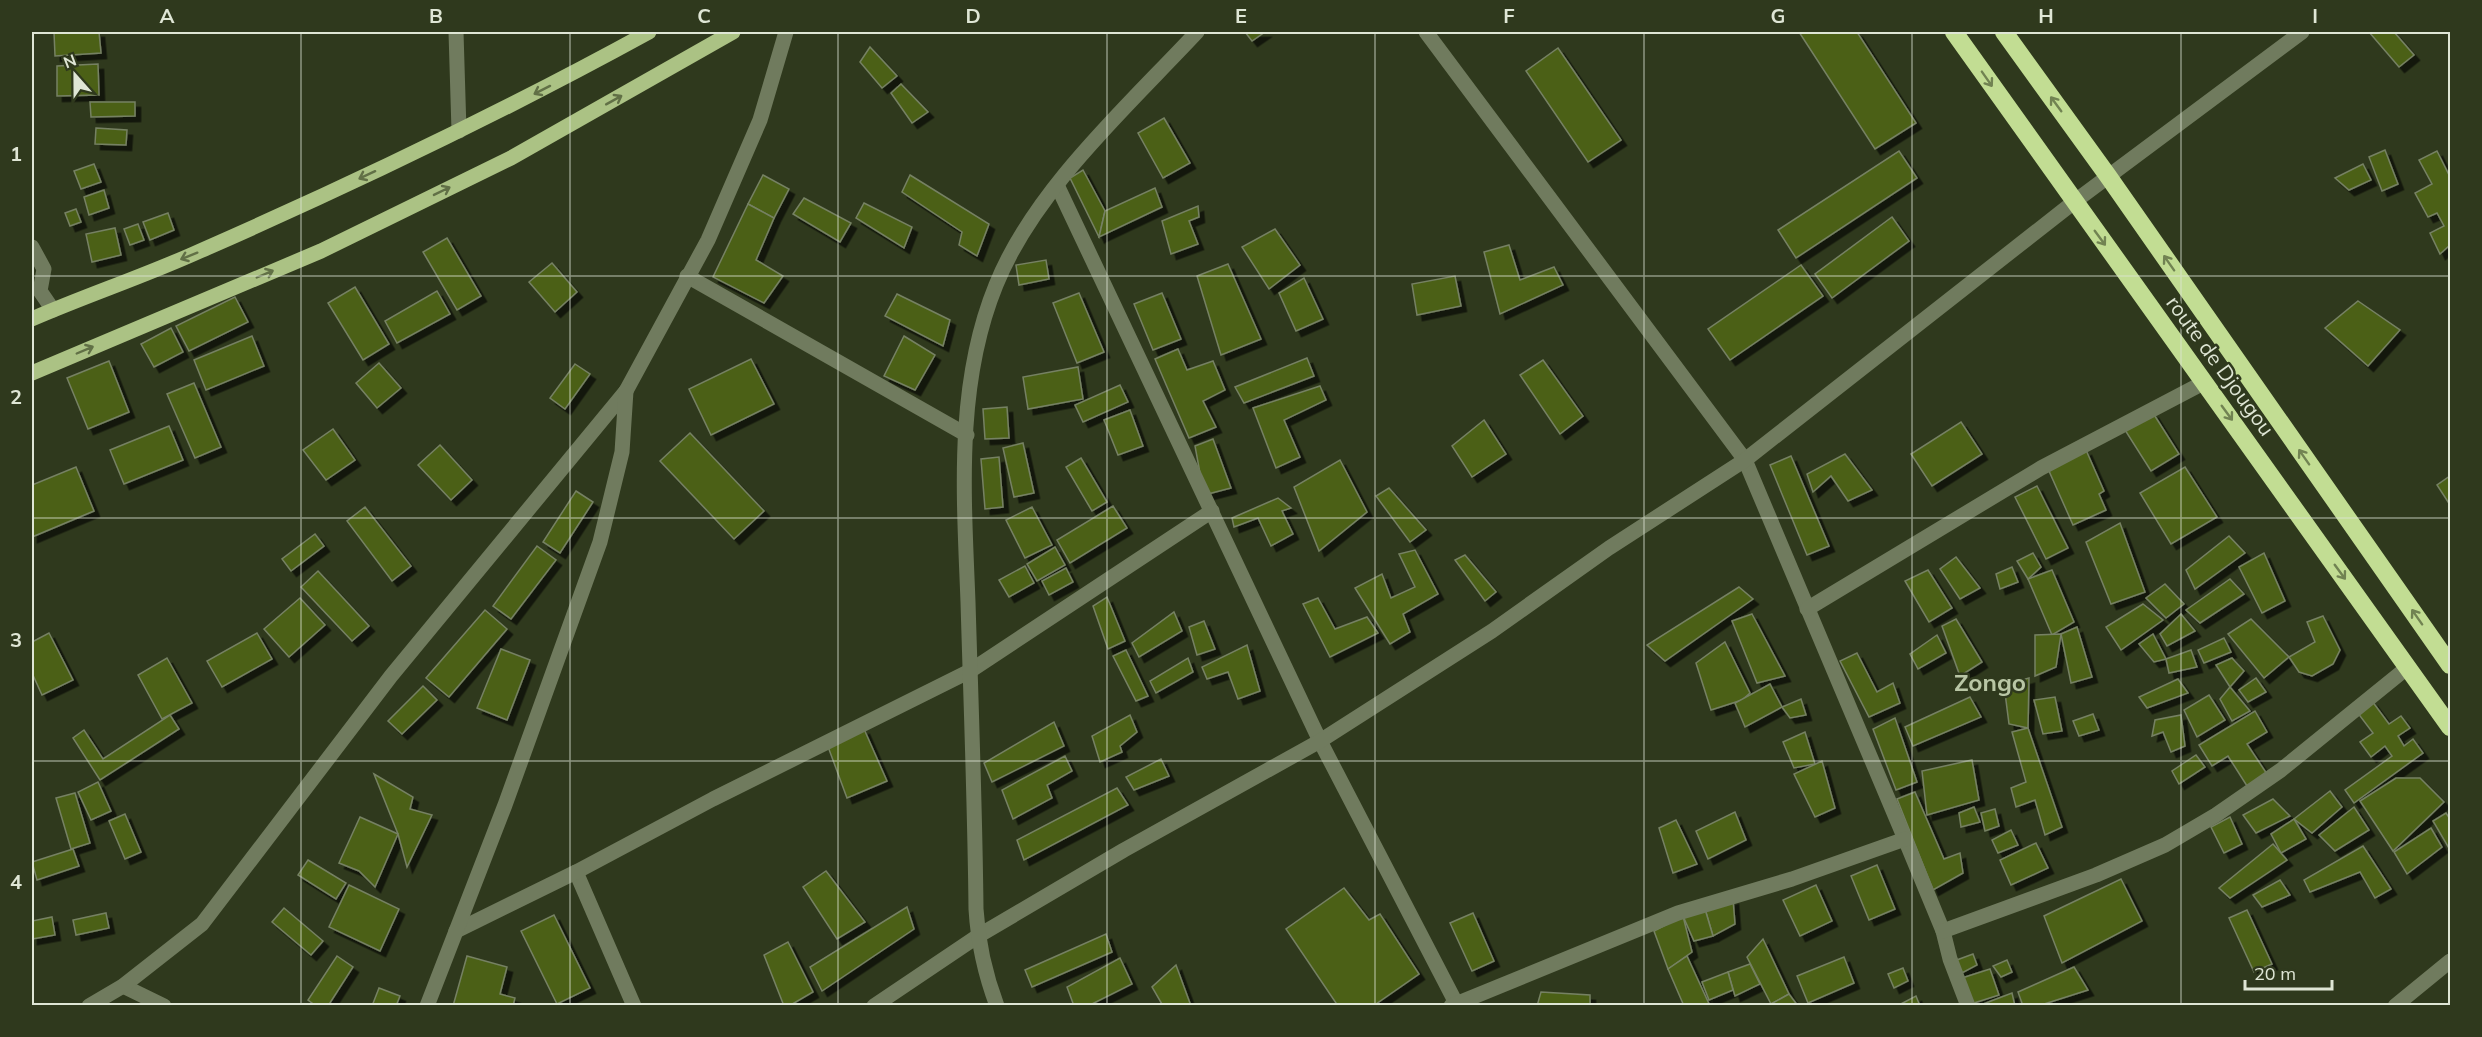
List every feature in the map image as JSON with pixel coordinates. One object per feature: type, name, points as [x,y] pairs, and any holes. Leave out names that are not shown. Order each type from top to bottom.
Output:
[{"type":"highway","name":"route de Djougou","points":[[1953,32],[2451,727]]},
{"type":"highway","name":"route de Djougou","points":[[2004,32],[2451,664]]},
{"type":"main road","points":[[32,319],[198,252],[459,131],[559,81],[649,32]]},
{"type":"main road","points":[[32,373],[331,246],[511,158],[733,32]]},
{"type":"street","points":[[456,32],[459,131]]},
{"type":"street","points":[[89,1005],[123,986],[202,924],[391,676],[626,391],[708,240],[760,120],[786,32]]},
{"type":"street","points":[[997,1005],[986,973],[978,936],[965,518],[968,399],[976,342],[996,284],[1022,234],[1057,185],[1197,32]]},
{"type":"street","points":[[1426,32],[1745,460],[1943,931],[1950,959],[1968,1005]]},
{"type":"street","points":[[874,1005],[978,936],[1124,850],[1320,741],[1492,631],[1609,548],[1745,460],[2074,202],[2302,32]]},
{"type":"street","points":[[1057,185],[1320,741],[1454,1004],[1678,913],[1792,879],[1905,839]]},
{"type":"street","points":[[32,247],[44,269],[39,291],[53,310]]},
{"type":"street","points":[[687,276],[967,435]]},
{"type":"street","points":[[1807,609],[2041,468],[2205,382]]},
{"type":"street","points":[[427,1005],[506,805],[600,542],[622,452],[626,391]]},
{"type":"street","points":[[456,931],[970,671],[1212,511]]},
{"type":"street","points":[[1943,931],[2096,875],[2165,845],[2216,815],[2281,770],[2408,667]]},
{"type":"street","points":[[576,872],[634,1005]]},
{"type":"street","points":[[2395,1005],[2451,961]]},
{"type":"street","points":[[123,986],[164,1005]]},
{"type":"building","points":[[54,32],[99,32],[101,53],[55,56]]},
{"type":"building","points":[[1245,32],[1265,32],[1252,41]]},
{"type":"building","points":[[1799,32],[1857,32],[1916,123],[1875,149]]},
{"type":"building","points":[[2369,32],[2394,32],[2414,55],[2399,67]]},
{"type":"building","points":[[870,47],[897,76],[882,88],[860,62]]},
{"type":"building","points":[[1558,48],[1621,140],[1588,162],[1526,71]]},
{"type":"building","points":[[98,64],[99,95],[57,96],[57,66]]},
{"type":"building","points":[[901,84],[928,112],[912,123],[891,93]]},
{"type":"building","points":[[90,102],[135,102],[135,116],[91,117]]},
{"type":"building","points":[[1164,118],[1190,163],[1163,178],[1138,133]]},
{"type":"building","points":[[96,128],[127,130],[126,145],[95,144]]},
{"type":"building","points":[[2385,150],[2398,184],[2382,191],[2369,157]]},
{"type":"building","points":[[1899,151],[1917,178],[1796,258],[1778,230]]},
{"type":"building","points":[[2437,151],[2450,177],[2450,245],[2440,254],[2430,233],[2444,226],[2437,213],[2428,217],[2415,193],[2432,184],[2419,160]]},
{"type":"building","points":[[94,164],[101,182],[81,189],[74,171]]},
{"type":"building","points":[[2363,164],[2371,180],[2349,190],[2335,178]]},
{"type":"building","points":[[1083,170],[1105,211],[1099,237],[1070,178]]},
{"type":"building","points":[[763,175],[789,189],[774,218],[748,204]]},
{"type":"building","points":[[910,175],[989,224],[977,256],[959,245],[962,232],[902,192]]},
{"type":"building","points":[[1155,188],[1162,207],[1099,237],[1105,211]]},
{"type":"building","points":[[104,190],[109,208],[89,215],[84,197]]},
{"type":"building","points":[[804,198],[851,223],[840,242],[793,214]]},
{"type":"building","points":[[864,203],[912,227],[904,248],[856,218]]},
{"type":"building","points":[[748,204],[774,218],[756,260],[783,276],[764,303],[713,277]]},
{"type":"building","points":[[1198,206],[1199,217],[1189,221],[1198,244],[1171,254],[1162,221]]},
{"type":"building","points":[[76,209],[81,222],[70,226],[65,213]]},
{"type":"building","points":[[168,213],[174,230],[150,240],[143,222]]},
{"type":"building","points":[[1892,217],[1909,241],[1832,298],[1815,274]]},
{"type":"building","points":[[138,224],[144,240],[130,245],[124,229]]},
{"type":"building","points":[[115,228],[121,255],[92,262],[86,234]]},
{"type":"building","points":[[1275,229],[1300,265],[1269,289],[1242,247]]},
{"type":"building","points":[[447,238],[481,296],[457,310],[423,252]]},
{"type":"building","points":[[1509,245],[1520,280],[1554,267],[1563,285],[1500,314],[1484,252]]},
{"type":"building","points":[[1046,260],[1049,279],[1019,285],[1016,265]]},
{"type":"building","points":[[552,263],[577,292],[555,312],[529,282]]},
{"type":"building","points":[[1228,264],[1261,339],[1221,355],[1197,276]]},
{"type":"building","points":[[1801,265],[1823,296],[1730,360],[1708,329]]},
{"type":"building","points":[[1455,276],[1461,306],[1417,315],[1412,284]]},
{"type":"building","points":[[1304,278],[1323,319],[1296,331],[1279,293]]},
{"type":"building","points":[[355,287],[389,344],[363,360],[328,303]]},
{"type":"building","points":[[437,291],[450,314],[397,343],[385,321]]},
{"type":"building","points":[[1079,293],[1104,352],[1077,363],[1053,303]]},
{"type":"building","points":[[1162,293],[1181,339],[1153,350],[1134,304]]},
{"type":"building","points":[[897,294],[950,320],[943,346],[885,316]]},
{"type":"building","points":[[235,297],[248,322],[189,351],[176,326]]},
{"type":"building","points":[[2358,301],[2400,330],[2368,366],[2325,328]]},
{"type":"building","points":[[171,328],[183,352],[154,367],[141,344]]},
{"type":"building","points":[[252,336],[264,366],[206,390],[194,360]]},
{"type":"building","points":[[904,336],[935,355],[915,390],[884,376]]},
{"type":"building","points":[[1178,349],[1187,370],[1213,361],[1225,390],[1203,401],[1216,427],[1189,438],[1155,359]]},
{"type":"building","points":[[1307,358],[1314,376],[1244,403],[1235,387]]},
{"type":"building","points":[[751,359],[774,404],[711,435],[689,389]]},
{"type":"building","points":[[1543,360],[1583,416],[1560,434],[1520,375]]},
{"type":"building","points":[[109,361],[129,412],[88,429],[67,378]]},
{"type":"building","points":[[379,363],[401,388],[377,408],[356,383]]},
{"type":"building","points":[[575,364],[590,374],[565,409],[550,398]]},
{"type":"building","points":[[1078,367],[1083,399],[1028,409],[1023,377]]},
{"type":"building","points":[[194,383],[221,447],[195,458],[167,394]]},
{"type":"building","points":[[1120,385],[1128,402],[1083,422],[1075,405]]},
{"type":"building","points":[[1320,386],[1326,400],[1284,420],[1300,457],[1276,468],[1253,408]]},
{"type":"building","points":[[1007,407],[1009,438],[985,439],[983,409]]},
{"type":"building","points":[[1130,410],[1143,446],[1118,455],[1104,420]]},
{"type":"building","points":[[2153,413],[2179,454],[2151,471],[2125,430]]},
{"type":"building","points":[[1484,420],[1506,454],[1472,477],[1452,446]]},
{"type":"building","points":[[1961,422],[1982,454],[1932,486],[1911,454]]},
{"type":"building","points":[[169,426],[183,460],[124,484],[110,450]]},
{"type":"building","points":[[333,429],[355,460],[326,480],[303,450]]},
{"type":"building","points":[[690,433],[764,511],[734,539],[660,461]]},
{"type":"building","points":[[1213,439],[1231,488],[1204,495],[1195,446]]},
{"type":"building","points":[[1023,443],[1034,493],[1014,497],[1003,448]]},
{"type":"building","points":[[440,445],[472,480],[451,500],[418,465]]},
{"type":"building","points":[[2086,450],[2104,491],[2099,494],[2106,510],[2073,525],[2049,471]]},
{"type":"building","points":[[1845,454],[1872,490],[1848,501],[1831,476],[1813,492],[1807,474]]},
{"type":"building","points":[[1791,456],[1829,546],[1807,555],[1770,465]]},
{"type":"building","points":[[999,457],[1003,507],[985,509],[981,459]]},
{"type":"building","points":[[1081,458],[1107,502],[1092,511],[1066,467]]},
{"type":"building","points":[[1340,460],[1367,512],[1319,551],[1294,487]]},
{"type":"building","points":[[76,467],[94,511],[32,537],[32,485]]},
{"type":"building","points":[[2185,467],[2217,517],[2171,544],[2140,493]]},
{"type":"building","points":[[2450,476],[2450,505],[2437,485]]},
{"type":"building","points":[[2037,486],[2068,548],[2046,559],[2015,497]]},
{"type":"building","points":[[1389,488],[1426,530],[1410,542],[1376,496]]},
{"type":"building","points":[[576,491],[593,502],[560,553],[543,542]]},
{"type":"building","points":[[1278,498],[1291,508],[1282,511],[1293,534],[1271,546],[1258,518],[1234,527],[1232,518]]},
{"type":"building","points":[[1113,506],[1127,528],[1070,563],[1057,540]]},
{"type":"building","points":[[365,507],[411,566],[392,581],[347,521]]},
{"type":"building","points":[[1032,507],[1052,545],[1025,558],[1006,520]]},
{"type":"building","points":[[2120,523],[2145,592],[2111,604],[2086,542]]},
{"type":"building","points":[[315,534],[324,546],[291,571],[282,559]]},
{"type":"building","points":[[2229,536],[2245,553],[2195,589],[2186,570]]},
{"type":"building","points":[[537,546],[556,560],[511,619],[493,606]]},
{"type":"building","points":[[1055,547],[1065,565],[1037,581],[1027,564]]},
{"type":"building","points":[[1415,550],[1438,594],[1403,614],[1410,632],[1390,644],[1355,588],[1382,574],[1391,598],[1415,587],[1399,554]]},
{"type":"building","points":[[2033,553],[2041,567],[2028,579],[2017,561]]},
{"type":"building","points":[[2264,553],[2285,601],[2262,613],[2239,567]]},
{"type":"building","points":[[1465,555],[1496,592],[1485,601],[1455,560]]},
{"type":"building","points":[[1956,557],[1980,588],[1960,599],[1940,569]]},
{"type":"building","points":[[1025,566],[1034,583],[1009,597],[999,580]]},
{"type":"building","points":[[2012,567],[2018,582],[2000,589],[1996,574]]},
{"type":"building","points":[[1066,568],[1073,582],[1049,595],[1042,581]]},
{"type":"building","points":[[1928,570],[1952,608],[1929,622],[1905,581]]},
{"type":"building","points":[[2052,570],[2074,622],[2052,635],[2028,579]]},
{"type":"building","points":[[318,571],[369,626],[352,641],[301,587]]},
{"type":"building","points":[[2230,579],[2244,594],[2200,623],[2186,610]]},
{"type":"building","points":[[2165,584],[2184,604],[2166,618],[2146,598]]},
{"type":"building","points":[[1739,587],[1753,599],[1665,661],[1647,645]]},
{"type":"building","points":[[1107,597],[1125,641],[1108,649],[1093,606]]},
{"type":"building","points":[[300,598],[325,625],[289,657],[264,629]]},
{"type":"building","points":[[1318,598],[1335,629],[1367,617],[1378,633],[1330,657],[1303,604]]},
{"type":"building","points":[[2143,604],[2163,620],[2121,650],[2106,627]]},
{"type":"building","points":[[485,610],[507,629],[449,697],[426,678]]},
{"type":"building","points":[[1174,612],[1182,631],[1139,657],[1132,643]]},
{"type":"building","points":[[1752,614],[1785,676],[1757,683],[1732,621]]},
{"type":"building","points":[[2181,614],[2195,631],[2167,646],[2160,634]]},
{"type":"building","points":[[2323,616],[2340,650],[2333,664],[2312,676],[2299,672],[2289,657],[2315,642],[2307,622]]},
{"type":"building","points":[[1956,619],[1982,662],[1960,676],[1942,626]]},
{"type":"building","points":[[2251,619],[2289,657],[2264,678],[2228,634]]},
{"type":"building","points":[[1204,621],[1215,649],[1197,655],[1189,627]]},
{"type":"building","points":[[2077,627],[2092,677],[2071,683],[2061,634]]},
{"type":"building","points":[[49,633],[73,680],[42,695],[32,673],[32,642]]},
{"type":"building","points":[[257,633],[272,659],[222,687],[207,661]]},
{"type":"building","points":[[2061,634],[2056,667],[2035,676],[2035,635]]},
{"type":"building","points":[[2153,634],[2166,659],[2154,662],[2139,644]]},
{"type":"building","points":[[1937,635],[1946,653],[1918,669],[1910,654]]},
{"type":"building","points":[[2224,638],[2231,652],[2204,663],[2198,650]]},
{"type":"building","points":[[1725,642],[1750,693],[1742,700],[1711,710],[1696,663]]},
{"type":"building","points":[[1247,645],[1260,691],[1238,699],[1228,672],[1207,679],[1202,667]]},
{"type":"building","points":[[501,649],[530,660],[507,720],[477,708]]},
{"type":"building","points":[[1126,650],[1148,696],[1136,701],[1113,656]]},
{"type":"building","points":[[2191,650],[2197,667],[2169,673],[2166,659]]},
{"type":"building","points":[[1857,653],[1877,692],[1893,683],[1900,703],[1869,717],[1840,661]]},
{"type":"building","points":[[167,658],[192,703],[162,719],[138,675]]},
{"type":"building","points":[[1188,658],[1193,672],[1156,693],[1150,681]]},
{"type":"building","points":[[2232,658],[2244,671],[2230,687],[2216,665]]},
{"type":"building","points":[[2029,678],[2028,728],[2009,724],[2004,685]]},
{"type":"building","points":[[2256,678],[2266,692],[2248,702],[2239,690]]},
{"type":"building","points":[[2178,679],[2188,693],[2147,708],[2139,697]]},
{"type":"building","points":[[1770,684],[1782,707],[1745,727],[1735,703]]},
{"type":"building","points":[[423,686],[437,700],[402,734],[388,721]]},
{"type":"building","points":[[2230,687],[2250,711],[2232,721],[2220,699]]},
{"type":"building","points":[[2209,695],[2225,720],[2197,737],[2184,710]]},
{"type":"building","points":[[1970,697],[1981,717],[1913,746],[1905,727]]},
{"type":"building","points":[[2055,697],[2062,731],[2043,734],[2034,700]]},
{"type":"building","points":[[1801,699],[1806,715],[1790,718],[1782,707]]},
{"type":"building","points":[[2372,701],[2389,724],[2401,716],[2410,728],[2398,736],[2404,746],[2413,739],[2423,753],[2354,803],[2345,790],[2392,756],[2385,746],[2371,757],[2360,742],[2373,733],[2357,712]]},
{"type":"building","points":[[2255,711],[2267,732],[2247,744],[2267,774],[2247,786],[2228,756],[2212,766],[2199,745]]},
{"type":"building","points":[[2093,714],[2099,730],[2079,736],[2073,721]]},
{"type":"building","points":[[170,715],[179,729],[100,780],[73,738],[84,730],[103,759]]},
{"type":"building","points":[[1130,715],[1137,732],[1120,746],[1122,752],[1100,762],[1092,736]]},
{"type":"building","points":[[2181,715],[2185,746],[2171,752],[2163,732],[2152,736],[2155,720]]},
{"type":"building","points":[[1895,718],[1917,782],[1896,790],[1873,729]]},
{"type":"building","points":[[1054,722],[1064,746],[992,782],[984,763]]},
{"type":"building","points":[[2028,728],[2062,827],[2045,835],[2035,800],[2016,807],[2011,788],[2026,782],[2012,732]]},
{"type":"building","points":[[864,729],[887,781],[847,798],[827,744]]},
{"type":"building","points":[[1805,732],[1815,764],[1794,768],[1783,742]]},
{"type":"building","points":[[2196,755],[2205,767],[2179,784],[2172,771]]},
{"type":"building","points":[[1065,756],[1072,771],[1047,785],[1052,798],[1013,819],[1002,790]]},
{"type":"building","points":[[1161,759],[1169,776],[1134,790],[1126,777]]},
{"type":"building","points":[[1972,760],[1979,800],[1927,815],[1922,771]]},
{"type":"building","points":[[1822,761],[1835,808],[1815,817],[1794,774]]},
{"type":"building","points":[[374,774],[413,797],[410,809],[432,815],[407,867],[398,834]]},
{"type":"building","points":[[2396,778],[2420,778],[2444,802],[2393,851],[2360,801]]},
{"type":"building","points":[[98,782],[111,811],[91,820],[78,792]]},
{"type":"building","points":[[1117,788],[1128,805],[1024,860],[1017,840]]},
{"type":"building","points":[[2330,791],[2342,807],[2312,833],[2294,819]]},
{"type":"building","points":[[1915,792],[1944,859],[1960,853],[1963,873],[1933,890],[1897,799]]},
{"type":"building","points":[[75,793],[90,843],[71,849],[56,798]]},
{"type":"building","points":[[2273,799],[2290,816],[2256,833],[2243,815]]},
{"type":"building","points":[[1974,807],[1980,822],[1961,827],[1959,813]]},
{"type":"building","points":[[2354,807],[2369,830],[2335,851],[2319,835]]},
{"type":"building","points":[[1995,809],[1999,826],[1985,831],[1981,813]]},
{"type":"building","points":[[1735,812],[1746,840],[1708,859],[1696,831]]},
{"type":"building","points":[[2446,813],[2450,819],[2450,850],[2433,821]]},
{"type":"building","points":[[125,814],[141,852],[125,859],[109,821]]},
{"type":"building","points":[[360,817],[398,834],[375,887],[359,871],[339,863]]},
{"type":"building","points":[[2230,817],[2242,844],[2224,853],[2211,827]]},
{"type":"building","points":[[2294,819],[2306,839],[2281,853],[2271,834]]},
{"type":"building","points":[[1676,820],[1697,864],[1673,873],[1659,828]]},
{"type":"building","points":[[2431,828],[2442,847],[2407,874],[2394,852]]},
{"type":"building","points":[[2011,830],[2018,845],[1998,853],[1992,840]]},
{"type":"building","points":[[2036,843],[2048,868],[2011,885],[2000,860]]},
{"type":"building","points":[[2273,844],[2287,860],[2230,898],[2219,888]]},
{"type":"building","points":[[2363,846],[2391,889],[2375,898],[2360,872],[2310,892],[2304,880]]},
{"type":"building","points":[[73,849],[79,866],[37,880],[32,862]]},
{"type":"building","points":[[308,860],[346,883],[336,899],[298,875]]},
{"type":"building","points":[[1877,865],[1895,909],[1869,920],[1851,876]]},
{"type":"building","points":[[826,871],[865,922],[837,939],[803,887]]},
{"type":"building","points":[[2121,879],[2142,921],[2062,963],[2044,916]]},
{"type":"building","points":[[2280,880],[2290,895],[2262,907],[2253,895]]},
{"type":"building","points":[[349,885],[399,909],[380,951],[329,927]]},
{"type":"building","points":[[1816,885],[1832,921],[1800,936],[1783,900]]},
{"type":"building","points":[[1344,888],[1369,920],[1380,914],[1419,974],[1373,1006],[1338,1006],[1286,929]]},
{"type":"building","points":[[1733,899],[1735,924],[1713,936],[1705,909]]},
{"type":"building","points":[[907,907],[914,929],[822,991],[810,967]]},
{"type":"building","points":[[284,908],[323,941],[311,955],[272,922]]},
{"type":"building","points":[[1705,909],[1713,936],[1694,941],[1683,916]]},
{"type":"building","points":[[2247,910],[2272,964],[2254,972],[2229,918]]},
{"type":"building","points":[[106,913],[109,928],[76,935],[73,920]]},
{"type":"building","points":[[1473,913],[1494,961],[1472,971],[1450,923]]},
{"type":"building","points":[[554,915],[590,988],[557,1004],[521,931]]},
{"type":"building","points":[[1683,916],[1692,952],[1668,969],[1654,931]]},
{"type":"building","points":[[52,917],[55,935],[32,939],[32,921]]},
{"type":"building","points":[[1106,934],[1112,952],[1032,987],[1025,970]]},
{"type":"building","points":[[1763,939],[1789,994],[1771,1004],[1747,957]]},
{"type":"building","points":[[788,942],[813,992],[789,1006],[784,1006],[764,955]]},
{"type":"building","points":[[1973,954],[1977,965],[1960,974],[1954,961]]},
{"type":"building","points":[[337,956],[353,967],[328,1006],[316,1006],[308,1000]]},
{"type":"building","points":[[467,956],[507,967],[500,994],[515,998],[513,1006],[453,1006]]},
{"type":"building","points":[[1687,956],[1710,1006],[1684,1006],[1668,969]]},
{"type":"building","points":[[1844,957],[1854,983],[1808,1003],[1797,976]]},
{"type":"building","points":[[1120,958],[1132,984],[1088,1006],[1074,1006],[1067,987]]},
{"type":"building","points":[[2007,960],[2012,972],[2001,977],[1993,966]]},
{"type":"building","points":[[1750,964],[1760,984],[1735,996],[1728,972]]},
{"type":"building","points":[[1176,965],[1191,1006],[1163,1006],[1152,987]]},
{"type":"building","points":[[2074,967],[2088,990],[2038,1006],[2023,1006],[2018,992]]},
{"type":"building","points":[[1903,968],[1908,981],[1894,988],[1888,974]]},
{"type":"building","points":[[1990,969],[1999,995],[1971,1004],[1962,978]]},
{"type":"building","points":[[1728,972],[1733,990],[1709,1000],[1702,982]]},
{"type":"building","points":[[379,988],[400,996],[396,1006],[372,1006]]},
{"type":"building","points":[[1541,992],[1590,995],[1590,1006],[1537,1006]]},
{"type":"building","points":[[2012,993],[2015,1006],[1981,1005],[1991,1001]]},
{"type":"building","points":[[1789,994],[1798,1006],[1771,1004]]},
{"type":"building","points":[[1916,996],[1920,1006],[1897,1006]]},
{"type":"district","name":"Zongo","points":[[1990,683]]}]
